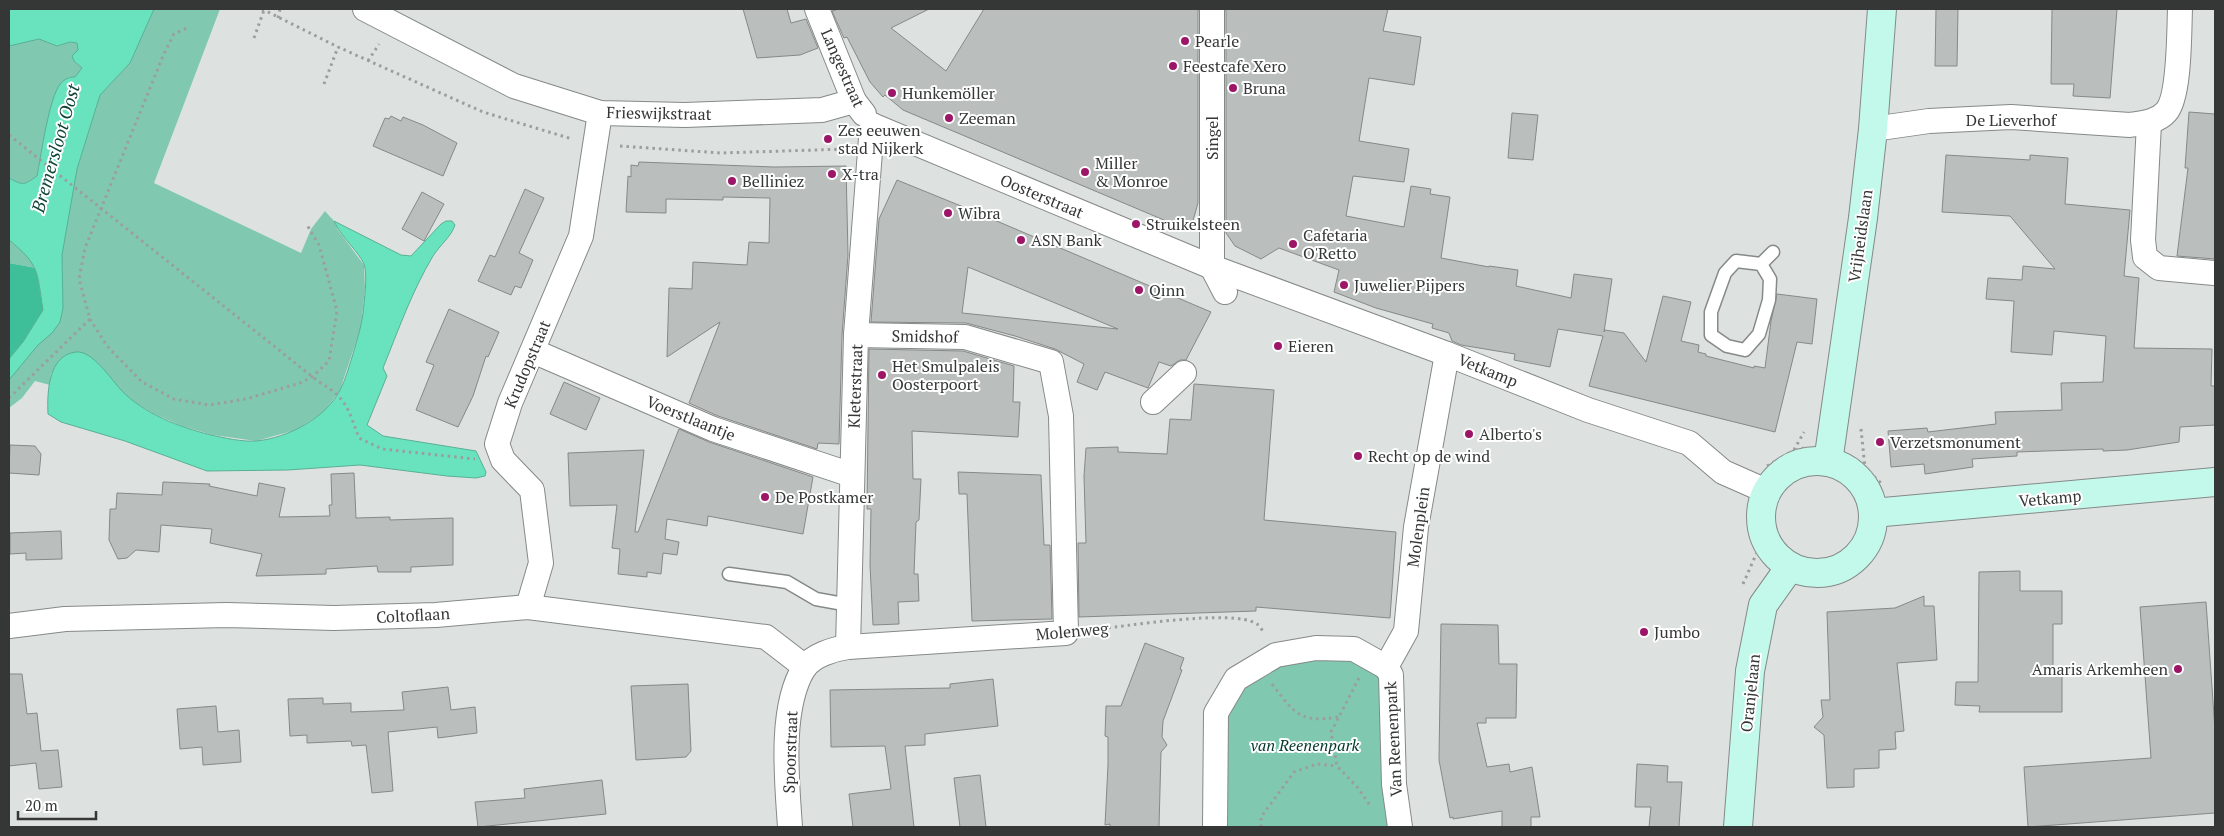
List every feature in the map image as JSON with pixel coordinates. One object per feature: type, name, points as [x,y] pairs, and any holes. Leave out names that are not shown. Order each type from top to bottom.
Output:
[{"type":"street","name":"Frieswijkstraat","points":[[365,9],[514,86],[600,113],[685,115],[822,110],[854,101]]},
{"type":"street","name":"Langestraat","points":[[817,9],[854,101],[872,125]]},
{"type":"street","name":"Singel","points":[[1212,9],[1212,267]]},
{"type":"street","name":"Vrijheidslaan","points":[[1830,455],[1873,129],[1882,9]]},
{"type":"street","points":[[2180,9],[2175,92],[2166,112],[2149,123],[2143,240],[2145,258],[2159,268],[2214,273]]},
{"type":"street","name":"Krudopstraat","points":[[528,607],[540,563],[532,490],[503,460],[497,444],[503,421],[581,236],[600,113]]},
{"type":"street","name":"De Lieverhof","points":[[1873,129],[1929,121],[2011,117],[2130,125],[2149,123]]},
{"type":"street","name":"Oosterstraat","points":[[872,125],[1212,267]]},
{"type":"street","name":"Kleterstraat","points":[[848,647],[856,335],[872,125]]},
{"type":"street","points":[[1212,267],[1225,292]]},
{"type":"street","name":"Vetkamp","points":[[1212,267],[1650,432],[1689,444],[1723,472],[1761,488]]},
{"type":"street","name":"Smidshof","points":[[856,335],[965,337],[1051,362],[1062,416],[1066,632]]},
{"type":"street","name":"Voerstlaantje","points":[[533,351],[713,429],[852,475]]},
{"type":"street","points":[[1430,374],[1447,354]]},
{"type":"street","name":"Molenplein","points":[[1378,662],[1406,630],[1407,528],[1447,354]]},
{"type":"street","points":[[1153,402],[1184,373]]},
{"type":"street","points":[[1830,455],[1864,486],[1879,511],[1866,544],[1855,558],[1841,568],[1824,573],[1787,570],[1772,551],[1762,530],[1761,488],[1782,472],[1804,462],[1830,455]]},
{"type":"street","name":"Vetkamp","points":[[1879,511],[2215,482]]},
{"type":"street","name":"Oranjelaan","points":[[1738,827],[1750,671],[1763,605],[1787,570]]},
{"type":"street","name":"Coltoflaan","points":[[9,626],[65,619],[226,615],[334,618],[436,614],[528,607],[766,637],[805,667]]},
{"type":"street","name":"Molenweg","points":[[848,647],[1066,632]]},
{"type":"street","points":[[805,667],[822,655],[848,647]]},
{"type":"street","points":[[1215,827],[1216,713],[1236,678],[1268,661],[1316,648],[1354,649],[1378,662]]},
{"type":"street","name":"Van Reenenpark","points":[[1378,662],[1391,675],[1394,784],[1400,827]]},
{"type":"street","name":"Spoorstraat","points":[[790,827],[786,764],[790,708],[796,686],[805,667]]},
{"type":"lane","points":[[1761,264],[1770,279],[1769,300],[1759,334],[1745,350],[1727,346],[1711,335],[1711,312],[1725,273],[1736,262],[1761,264],[1773,252]]},
{"type":"lane","points":[[730,574],[787,582],[816,599],[849,605]]},
{"type":"path","points":[[278,18],[280,9]]},
{"type":"path","points":[[254,38],[264,10]]},
{"type":"path","points":[[189,27],[174,34],[163,56],[85,248],[79,279],[90,319],[107,346],[142,382],[174,399],[209,404],[246,399],[300,383],[312,377],[329,361],[337,311],[320,246],[307,225]]},
{"type":"path","points":[[324,84],[338,47]]},
{"type":"path","points":[[9,135],[312,377],[334,391],[346,404],[359,438],[382,449],[483,460]]},
{"type":"path","points":[[9,398],[90,319]]},
{"type":"path","points":[[1817,446],[1830,455],[1857,460],[1879,482],[1882,542],[1863,565],[1836,580],[1811,582],[1792,578],[1787,570],[1771,565],[1758,550],[1751,533],[1749,501],[1761,488],[1768,464],[1802,448],[1817,446]]},
{"type":"path","name":"Molenweg","points":[[1066,632],[1201,618],[1233,617],[1258,624],[1270,640],[1268,661],[1289,706],[1304,718],[1322,720],[1339,717]]},
{"type":"path","points":[[1373,810],[1358,788],[1337,766],[1331,732],[1339,717],[1378,662]]},
{"type":"path","points":[[1261,827],[1261,817],[1294,772],[1317,764],[1337,766]]},
{"type":"green space","points":[[154,9],[220,9],[154,183],[301,253],[311,229],[325,211],[364,265],[365,288],[361,327],[340,390],[324,412],[296,430],[256,441],[213,435],[182,426],[154,414],[131,400],[114,383],[51,373],[50,385],[35,381],[22,398],[9,408],[9,359],[23,342],[36,268],[77,169],[100,95],[130,63]]},
{"type":"green space","points":[[39,39],[57,46],[70,42],[78,43],[78,50],[74,61],[82,68],[75,77],[69,77],[43,142],[37,176],[26,183],[21,183],[9,178],[9,46]]},
{"type":"green space","points":[[9,240],[27,255],[36,268],[9,263]]},
{"type":"green space","name":"van Reenenpark","points":[[1315,648],[1380,669],[1395,827],[1222,827],[1224,734],[1232,698],[1247,676]]},
{"type":"shaded area","points":[[9,263],[36,268],[43,310],[23,342],[9,359]]},
{"type":"water","name":"Bremersloot Oost","points":[[9,9],[154,9],[130,63],[100,95],[77,169],[62,255],[63,308],[60,322],[9,380],[9,359],[23,342],[43,310],[38,278],[32,263],[9,240],[9,178],[24,183],[37,176],[49,113],[57,90],[61,83],[66,79],[75,77],[82,68],[74,61],[72,56],[78,50],[77,43],[70,42],[57,46],[39,39],[9,46]]},
{"type":"water","points":[[334,221],[401,255],[411,256],[441,224],[446,221],[452,221],[455,225],[425,269],[412,297],[383,368],[387,376],[367,425],[383,436],[476,451],[486,472],[485,476],[476,478],[447,476],[360,465],[288,470],[207,471],[125,441],[61,422],[48,414],[49,386],[55,367],[67,355],[76,352],[95,360],[121,390],[140,406],[175,424],[199,432],[233,440],[256,441],[281,436],[316,418],[334,400],[344,381],[360,329],[365,296],[366,275],[364,264]]},
{"type":"building","points":[[743,9],[787,9],[791,23],[806,19],[818,48],[800,55],[757,58]]},
{"type":"building","points":[[839,9],[929,9],[891,28],[946,71],[984,9],[1198,9],[1198,203],[1190,231],[903,110],[885,95],[883,97],[870,82],[847,37],[844,38],[832,11]]},
{"type":"building","points":[[1226,9],[1388,9],[1383,31],[1421,37],[1414,85],[1369,78],[1359,141],[1409,149],[1404,182],[1353,176],[1346,216],[1404,227],[1411,186],[1431,189],[1430,194],[1450,197],[1441,258],[1489,267],[1518,270],[1516,286],[1571,298],[1574,274],[1612,279],[1604,332],[1605,330],[1624,333],[1646,362],[1663,296],[1691,302],[1681,341],[1699,345],[1698,352],[1706,354],[1706,356],[1754,368],[1754,366],[1765,368],[1771,321],[1777,294],[1817,299],[1812,344],[1797,342],[1775,432],[1589,386],[1603,336],[1558,329],[1550,367],[1514,360],[1515,354],[1461,345],[1452,341],[1449,333],[1432,328],[1433,324],[1376,308],[1334,292],[1339,270],[1279,248],[1261,259],[1235,246],[1226,233]]},
{"type":"building","points":[[1936,9],[1958,9],[1957,66],[1935,66]]},
{"type":"building","points":[[2052,9],[2117,9],[2110,98],[2073,96],[2074,84],[2051,84]]},
{"type":"building","points":[[2189,112],[2215,114],[2215,259],[2177,256],[2188,168],[2185,168]]},
{"type":"building","points":[[1512,113],[1538,115],[1533,160],[1508,158]]},
{"type":"building","points":[[391,116],[401,121],[403,117],[423,125],[457,143],[443,176],[373,146],[385,118],[389,119]]},
{"type":"building","points":[[1946,155],[2030,160],[2030,155],[2068,158],[2065,204],[2130,210],[2124,276],[2139,278],[2134,348],[2212,349],[2211,386],[2215,386],[2215,425],[2180,427],[2179,442],[2127,450],[2017,452],[2017,456],[1972,459],[1973,467],[1925,474],[1924,464],[1891,467],[1888,431],[1927,428],[1928,432],[1996,424],[1995,412],[2062,410],[2061,383],[2103,382],[2106,336],[2054,331],[2052,355],[2011,352],[2014,301],[1986,299],[1988,278],[2022,280],[2023,266],[2055,269],[2010,216],[1942,212]]},
{"type":"building","points":[[639,162],[774,167],[846,166],[848,255],[842,335],[839,444],[818,443],[817,449],[718,416],[689,403],[720,322],[667,357],[669,288],[692,289],[693,262],[747,265],[749,242],[769,243],[770,198],[723,197],[723,200],[666,199],[666,213],[626,212],[628,176],[631,177],[631,165],[638,166]]},
{"type":"building","points":[[897,180],[1211,312],[1186,360],[1180,360],[1171,366],[1159,362],[1148,388],[1105,372],[1097,390],[1077,382],[1084,364],[1055,349],[1015,336],[966,323],[871,322],[879,219]],"holes":[[[968,267],[1118,329],[962,313]]]},
{"type":"building","points":[[525,189],[544,198],[519,253],[533,260],[521,288],[515,286],[511,295],[478,281],[490,255],[495,257]]},
{"type":"building","points":[[422,192],[444,204],[424,241],[402,229]]},
{"type":"building","points":[[449,309],[499,332],[488,357],[486,356],[473,396],[458,427],[416,410],[434,365],[426,362]]},
{"type":"building","points":[[869,349],[963,351],[1014,366],[1013,402],[1020,402],[1018,437],[912,431],[913,479],[921,479],[919,520],[916,522],[914,574],[918,574],[919,601],[898,602],[899,624],[873,625],[870,565],[871,509],[867,509]]},
{"type":"building","points":[[564,382],[600,398],[586,430],[550,414]]},
{"type":"building","points":[[1194,384],[1274,390],[1264,520],[1396,532],[1390,618],[1256,607],[1256,611],[1079,617],[1078,543],[1086,543],[1084,476],[1086,448],[1118,447],[1118,452],[1167,454],[1170,419],[1191,420]]},
{"type":"building","points":[[679,429],[709,442],[813,477],[803,534],[708,516],[707,526],[667,519],[665,539],[679,542],[677,555],[663,553],[661,574],[647,572],[647,577],[618,574],[620,549],[612,548],[617,505],[570,506],[568,453],[644,450],[635,532],[638,532]]},
{"type":"building","points":[[10,445],[35,446],[41,454],[39,475],[9,473]]},
{"type":"building","points":[[958,472],[1041,475],[1044,545],[1050,545],[1052,619],[972,621],[967,494],[959,494]]},
{"type":"building","points":[[354,473],[356,518],[390,517],[390,520],[453,518],[453,565],[411,567],[411,572],[378,572],[377,566],[326,569],[326,574],[256,576],[262,554],[210,543],[212,529],[161,525],[159,552],[136,550],[127,558],[118,559],[109,540],[110,509],[116,509],[117,493],[162,495],[163,482],[210,484],[209,486],[257,496],[259,483],[285,488],[279,517],[330,516],[329,505],[332,505],[331,474]]},
{"type":"building","points":[[61,531],[62,559],[26,560],[26,553],[10,554],[10,533]]},
{"type":"building","points":[[2020,571],[2020,591],[2062,591],[2062,624],[2053,624],[2053,675],[2062,675],[2062,712],[1979,712],[1980,706],[1955,705],[1956,682],[1978,682],[1979,572]]},
{"type":"building","points":[[1924,596],[1924,606],[1934,606],[1937,660],[1897,663],[1904,731],[1895,732],[1896,749],[1879,750],[1879,768],[1854,769],[1854,787],[1827,788],[1824,735],[1814,727],[1823,717],[1821,700],[1830,700],[1827,612],[1895,608]]},
{"type":"building","name":"Amaris Arkemheen","points":[[2206,602],[2215,730],[2215,813],[2028,827],[2024,767],[2151,758],[2140,607]]},
{"type":"building","points":[[1441,624],[1498,625],[1499,664],[1517,664],[1516,718],[1486,718],[1486,723],[1477,723],[1487,767],[1509,764],[1510,772],[1532,767],[1540,817],[1531,817],[1531,827],[1502,827],[1502,811],[1450,818],[1439,760]]},
{"type":"building","points":[[1145,643],[1184,658],[1180,669],[1182,670],[1163,721],[1162,737],[1167,745],[1161,752],[1159,827],[1110,827],[1110,824],[1105,825],[1108,765],[1108,737],[1105,736],[1106,706],[1121,706]]},
{"type":"building","points":[[9,674],[22,674],[27,714],[37,713],[41,751],[58,750],[62,787],[39,789],[36,763],[9,766]]},
{"type":"building","points":[[993,679],[998,726],[925,734],[925,745],[905,746],[914,827],[853,827],[849,794],[891,789],[885,746],[831,747],[830,690],[950,688],[950,684]]},
{"type":"building","points":[[688,684],[691,751],[686,757],[636,760],[631,686]]},
{"type":"building","points":[[448,687],[451,710],[475,707],[477,733],[438,738],[437,727],[388,732],[393,791],[372,793],[366,745],[352,746],[351,741],[307,743],[307,735],[290,736],[288,699],[323,698],[323,704],[351,703],[351,712],[404,710],[402,692]]},
{"type":"building","points":[[216,706],[218,732],[239,730],[241,762],[203,765],[202,747],[180,749],[177,709]]},
{"type":"building","points":[[1637,764],[1668,766],[1667,782],[1682,782],[1679,827],[1649,827],[1651,807],[1635,807]]},
{"type":"building","points":[[980,775],[986,827],[960,827],[954,778]]},
{"type":"building","points":[[602,780],[606,814],[478,827],[475,802],[525,798],[524,789]]},
{"type":"place","name":"Pearle","points":[[1185,41]]},
{"type":"place","name":"Feestcafe Xero","points":[[1173,66]]},
{"type":"place","name":"Bruna","points":[[1233,88]]},
{"type":"place","name":"Hunkemöller","points":[[892,93]]},
{"type":"place","name":"Zeeman","points":[[949,118]]},
{"type":"place","name":"Zes eeuwen stad Nijkerk","points":[[828,139]]},
{"type":"place","name":"Miller & Monroe","points":[[1085,172]]},
{"type":"place","name":"X-tra","points":[[832,174]]},
{"type":"place","name":"Belliniez","points":[[732,181]]},
{"type":"place","name":"Wibra","points":[[948,213]]},
{"type":"place","name":"Struikelsteen","points":[[1136,224]]},
{"type":"place","name":"ASN Bank","points":[[1021,240]]},
{"type":"place","name":"Cafetaria O'Retto","points":[[1293,244]]},
{"type":"place","name":"Juwelier Pijpers","points":[[1344,285]]},
{"type":"place","name":"Qinn","points":[[1139,290]]},
{"type":"place","name":"Eieren","points":[[1278,346]]},
{"type":"place","name":"Het Smulpaleis Oosterpoort","points":[[882,375]]},
{"type":"place","name":"Alberto's","points":[[1469,434]]},
{"type":"place","name":"Verzetsmonument","points":[[1880,442]]},
{"type":"place","name":"Recht op de wind","points":[[1358,456]]},
{"type":"place","name":"De Postkamer","points":[[765,497]]},
{"type":"place","name":"Jumbo","points":[[1644,632]]},
{"type":"place","name":"Amaris Arkemheen","points":[[2178,669]]}]
